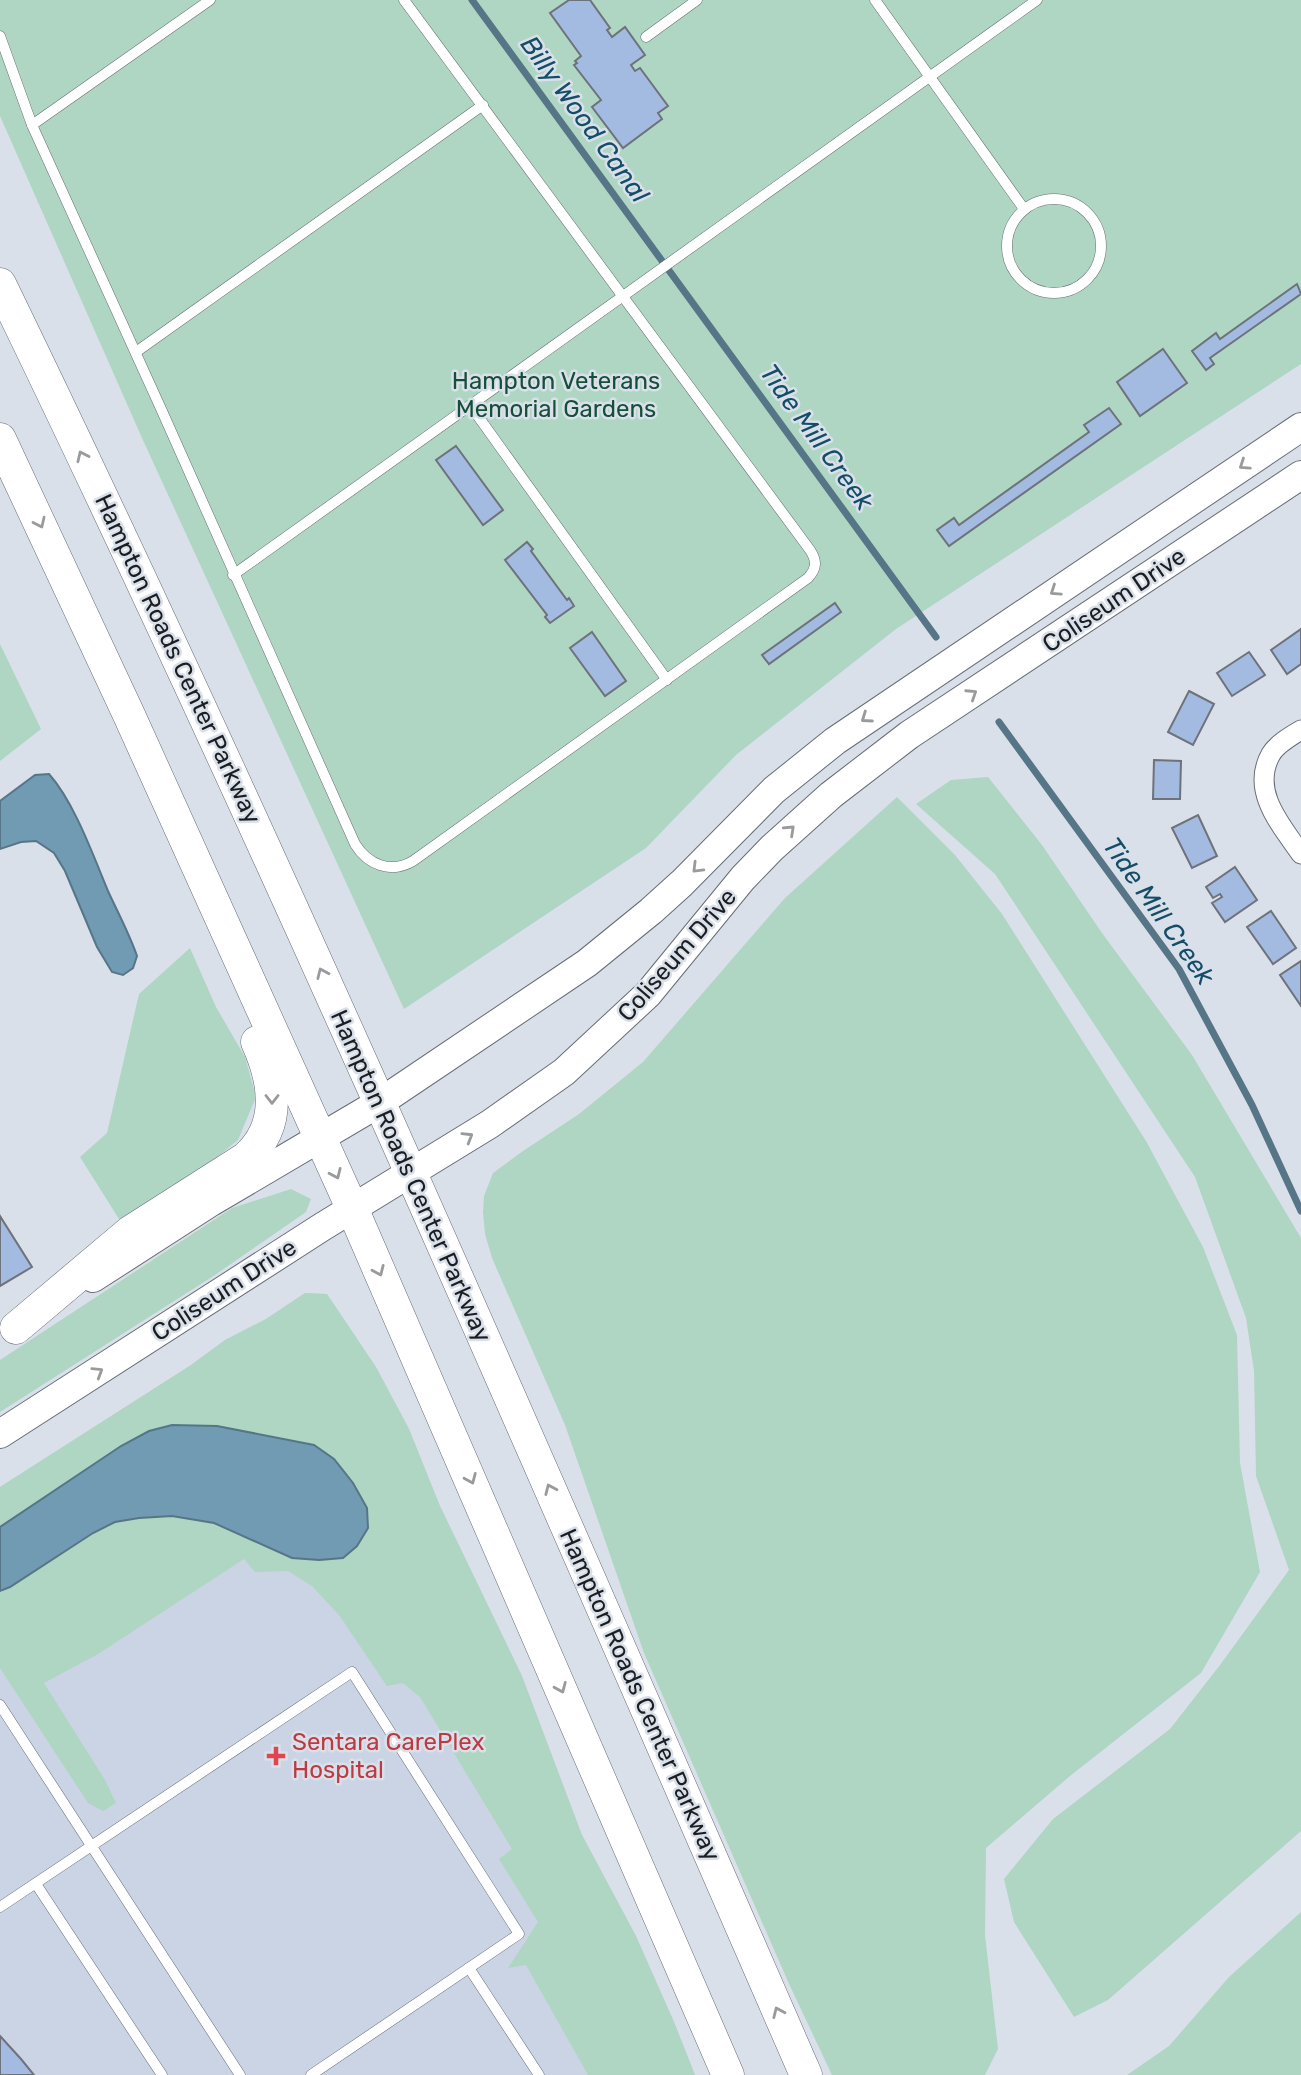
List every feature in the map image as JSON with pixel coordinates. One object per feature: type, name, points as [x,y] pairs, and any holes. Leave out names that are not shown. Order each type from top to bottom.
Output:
[{"type":"main road","name":"Hampton Roads Center Parkway","points":[[0,284],[270,858],[806,2075]]},
{"type":"main road","points":[[0,439],[129,715],[352,1208],[728,2075]]},
{"type":"main road","points":[[8,1333],[130,1232],[246,1158],[262,1141],[272,1115],[274,1102],[269,1071],[221,962],[129,715]]},
{"type":"main road","points":[[599,1776],[622,1874],[711,2075]]},
{"type":"street","name":"Coliseum Drive","points":[[8,1333],[211,1202],[379,1103],[544,994],[620,937],[682,884],[774,790],[844,733],[1301,427]]},
{"type":"street","name":"Coliseum Drive","points":[[0,1434],[565,1072],[648,994],[713,913],[765,855],[806,816],[863,769],[909,735],[1301,475]]},
{"type":"street","points":[[1301,730],[1271,753],[1264,772],[1264,796],[1301,854]]},
{"type":"lane","points":[[32,125],[210,0]]},
{"type":"lane","points":[[0,36],[32,125],[355,844],[370,862],[390,869],[414,862],[808,578],[816,564],[810,550],[404,0]]},
{"type":"lane","points":[[646,37],[697,0]]},
{"type":"lane","points":[[874,0],[1024,209]]},
{"type":"lane","points":[[233,575],[1037,0]]},
{"type":"lane","points":[[136,352],[483,105]]},
{"type":"lane","points":[[1059,199],[1081,206],[1091,216],[1099,229],[1102,244],[1097,266],[1084,283],[1070,291],[1053,294],[1037,291],[1023,282],[1013,269],[1007,253],[1007,237],[1013,221],[1024,209],[1037,201],[1059,199]]},
{"type":"lane","points":[[470,405],[667,680]]},
{"type":"lane","points":[[0,1443],[39,1408]]},
{"type":"lane","points":[[0,1908],[352,1672],[519,1934],[316,2074]]},
{"type":"lane","points":[[0,1705],[240,2075]]},
{"type":"lane","points":[[36,1884],[162,2075]]},
{"type":"lane","points":[[469,1968],[538,2075]]},
{"type":"shaded area","name":"Sentara CarePlex Hospital","points":[[305,1293],[327,1294],[376,1367],[409,1429],[440,1506],[522,1676],[582,1835],[636,1936],[695,2075],[0,2075],[0,1487],[191,1365],[225,1340],[266,1319]]},
{"type":"green space","name":"Hampton Veterans Memorial Gardens","points":[[0,0],[1301,0],[1301,364],[896,629],[736,755],[646,848],[404,1009],[142,438],[0,116]]},
{"type":"green space","points":[[0,644],[41,729],[0,761]]},
{"type":"green space","points":[[988,777],[1042,845],[1102,933],[1192,1055],[1301,1238],[1301,1831],[1108,2000],[1074,2017],[1014,1922],[1004,1879],[1053,1819],[1170,1729],[1289,1570],[1256,1476],[1254,1371],[1246,1318],[1195,1177],[995,874],[916,804],[951,780]]},
{"type":"green space","points":[[897,797],[955,855],[1002,914],[1146,1141],[1203,1247],[1237,1335],[1240,1463],[1260,1572],[1201,1673],[1070,1776],[986,1848],[985,1935],[998,2049],[985,2075],[832,2075],[790,1986],[644,1653],[565,1425],[492,1258],[485,1234],[483,1212],[484,1196],[493,1173],[579,1114],[643,1062],[785,898]]},
{"type":"green space","points":[[190,948],[216,1007],[245,1057],[256,1097],[238,1140],[181,1186],[119,1219],[80,1157],[107,1133],[139,994]]},
{"type":"green space","points":[[291,1189],[311,1199],[306,1212],[215,1275],[0,1412],[0,1360],[232,1208]]},
{"type":"green space","points":[[305,1293],[327,1294],[376,1367],[409,1429],[440,1506],[522,1676],[582,1835],[636,1936],[695,2075],[588,2075],[526,1965],[508,1968],[538,1922],[499,1859],[512,1849],[420,1697],[403,1683],[387,1686],[339,1615],[312,1586],[288,1571],[255,1572],[244,1559],[98,1654],[44,1683],[105,1780],[116,1803],[103,1811],[88,1803],[0,1668],[0,1591],[115,1522],[172,1516],[214,1523],[242,1534],[368,1528],[367,1508],[353,1483],[314,1445],[217,1426],[121,1446],[0,1527],[0,1487],[191,1365],[225,1340],[266,1319]]},
{"type":"green space","points":[[1301,1912],[1301,2075],[1127,2075],[1169,2046],[1229,1977]]},
{"type":"water","points":[[49,774],[75,814],[137,956],[133,968],[123,975],[112,972],[97,947],[65,871],[54,853],[36,841],[21,842],[0,849],[0,801],[35,775]]},
{"type":"water","points":[[172,1425],[217,1426],[314,1445],[334,1459],[353,1483],[367,1508],[368,1528],[357,1546],[343,1558],[319,1560],[292,1558],[214,1523],[172,1516],[115,1522],[0,1591],[0,1527],[121,1446],[149,1431]]},
{"type":"building","points":[[569,0],[590,0],[610,28],[607,30],[612,37],[625,27],[645,55],[631,65],[635,71],[640,68],[668,106],[658,113],[662,119],[623,148],[592,107],[601,100],[574,65],[581,56],[550,13]]},
{"type":"building","points":[[1297,284],[1301,294],[1210,358],[1214,364],[1206,370],[1192,351],[1216,333],[1220,339]]},
{"type":"building","points":[[1163,349],[1187,383],[1140,416],[1117,382]]},
{"type":"building","points":[[1109,408],[1121,424],[949,546],[937,530],[954,518],[959,525],[1089,432],[1084,425]]},
{"type":"building","points":[[456,446],[503,510],[483,525],[436,460]]},
{"type":"building","points":[[527,542],[533,549],[531,551],[574,606],[550,623],[545,617],[547,615],[505,560]]},
{"type":"building","points":[[835,603],[841,612],[769,664],[762,655]]},
{"type":"building","points":[[1301,629],[1301,664],[1287,674],[1271,650]]},
{"type":"building","points":[[592,632],[626,681],[605,696],[570,648]]},
{"type":"building","points":[[1249,652],[1265,675],[1232,696],[1217,673]]},
{"type":"building","points":[[1189,691],[1214,704],[1193,745],[1168,732]]},
{"type":"building","points":[[1154,760],[1181,761],[1180,799],[1153,799]]},
{"type":"building","points":[[1198,815],[1217,856],[1192,868],[1172,828]]},
{"type":"building","points":[[1235,867],[1257,900],[1225,922],[1212,903],[1222,897],[1220,894],[1213,898],[1206,887]]},
{"type":"building","points":[[1271,911],[1296,948],[1273,964],[1247,927]]},
{"type":"building","points":[[1301,961],[1301,1006],[1280,975]]},
{"type":"building","points":[[0,1216],[32,1267],[0,1286]]},
{"type":"building","points":[[0,2036],[21,2059],[34,2075],[0,2075]]},
{"type":"waterway","name":"Tide Mill Creek","points":[[472,0],[936,637]]},
{"type":"waterway","name":"Tide Mill Creek","points":[[999,722],[1179,969],[1252,1105],[1301,1211]]},
{"type":"place","name":"Sentara CarePlex Hospital","points":[[276,1756]]},
{"type":"water label","name":"Billy Wood Canal","points":[[585,119]]}]
